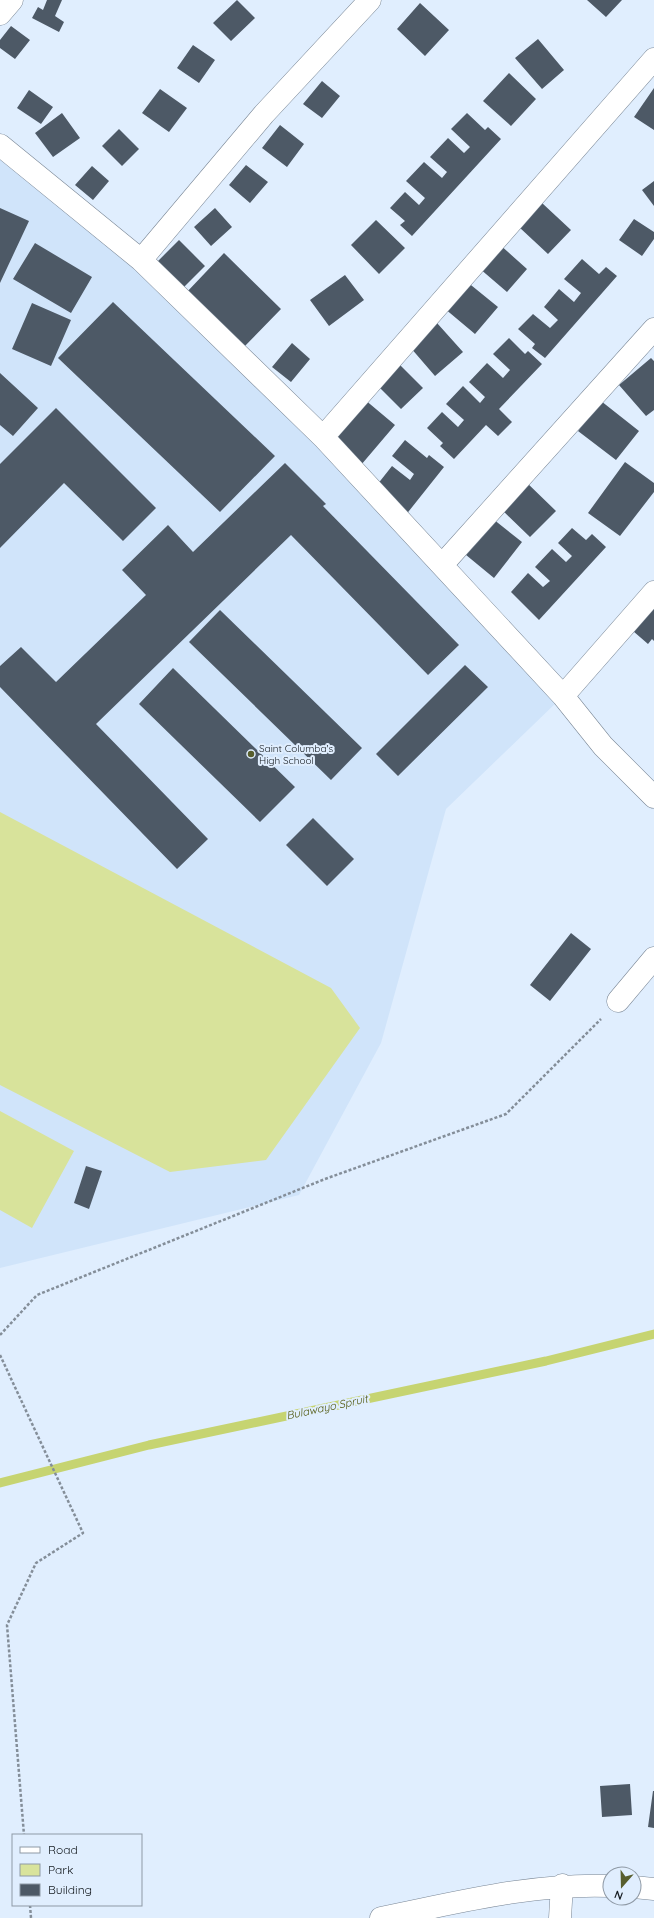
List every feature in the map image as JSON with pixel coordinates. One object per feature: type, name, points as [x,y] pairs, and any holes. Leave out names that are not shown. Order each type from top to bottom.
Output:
[{"type":"street","points":[[0,14],[12,0]]},
{"type":"street","points":[[141,260],[264,114],[370,0]]},
{"type":"street","points":[[323,437],[654,59]]},
{"type":"street","points":[[0,145],[141,260],[323,437],[563,696],[602,746],[654,797]]},
{"type":"street","points":[[442,565],[654,329]]},
{"type":"street","points":[[563,696],[654,592]]},
{"type":"street","points":[[618,1001],[654,958]]},
{"type":"street","points":[[381,1918],[505,1893],[562,1885],[602,1886]]},
{"type":"street","points":[[560,1918],[562,1885]]},
{"type":"street","points":[[642,1888],[654,1889]]},
{"type":"path","points":[[0,1335],[37,1295],[326,1179],[506,1114],[618,1001]]},
{"type":"path","points":[[0,1355],[83,1533],[36,1563],[7,1625],[24,1834]]},
{"type":"path","points":[[30,1906],[31,1918]]},
{"type":"shaded area","name":"Saint Columba's High School","points":[[0,153],[137,264],[322,443],[559,700],[446,809],[381,1043],[299,1195],[0,1268]]},
{"type":"green space","points":[[0,812],[331,988],[360,1028],[266,1160],[170,1172],[0,1085]]},
{"type":"green space","points":[[0,1111],[74,1151],[32,1228],[0,1210]]},
{"type":"building","points":[[47,0],[62,0],[55,16],[64,22],[59,32],[32,18],[38,7],[43,10]]},
{"type":"building","points":[[237,0],[255,18],[231,41],[213,23]]},
{"type":"building","points":[[587,0],[622,0],[606,17]]},
{"type":"building","points":[[420,3],[449,30],[425,56],[397,29]]},
{"type":"building","points":[[11,26],[30,40],[15,59],[0,48],[0,40]]},
{"type":"building","points":[[538,39],[564,70],[542,89],[515,58]]},
{"type":"building","points":[[193,45],[215,60],[199,83],[177,68]]},
{"type":"building","points":[[509,73],[536,99],[511,126],[483,101]]},
{"type":"building","points":[[322,81],[340,96],[322,118],[303,104]]},
{"type":"building","points":[[654,88],[654,130],[634,117]]},
{"type":"building","points":[[160,89],[187,108],[169,132],[142,113]]},
{"type":"building","points":[[29,90],[53,107],[41,124],[17,108]]},
{"type":"building","points":[[62,113],[80,138],[53,157],[35,133]]},
{"type":"building","points":[[467,113],[485,130],[488,127],[501,139],[412,236],[400,225],[405,221],[390,208],[405,192],[419,205],[425,198],[406,181],[424,162],[442,178],[447,172],[430,157],[448,138],[464,153],[470,147],[451,129]]},
{"type":"building","points":[[280,125],[304,144],[287,167],[262,148]]},
{"type":"building","points":[[119,129],[139,149],[122,166],[102,146]]},
{"type":"building","points":[[246,165],[268,182],[250,203],[229,185]]},
{"type":"building","points":[[92,166],[109,181],[93,200],[75,185]]},
{"type":"building","points":[[654,181],[654,206],[642,190]]},
{"type":"building","points":[[542,203],[571,230],[548,254],[519,227]]},
{"type":"building","points":[[0,208],[29,221],[0,283]]},
{"type":"building","points":[[215,208],[232,227],[211,246],[194,227]]},
{"type":"building","points":[[634,219],[654,232],[654,239],[642,256],[619,240]]},
{"type":"building","points":[[376,220],[405,248],[379,274],[351,245]]},
{"type":"building","points":[[179,240],[205,266],[182,289],[156,263]]},
{"type":"building","points":[[35,243],[92,277],[71,313],[13,279]]},
{"type":"building","points":[[499,244],[527,269],[507,292],[479,268]]},
{"type":"building","points":[[224,253],[281,309],[242,349],[185,294]]},
{"type":"building","points":[[582,259],[599,274],[606,267],[617,276],[545,358],[532,348],[535,344],[518,329],[533,314],[550,328],[558,320],[544,307],[559,289],[574,302],[581,293],[564,279]]},
{"type":"building","points":[[345,275],[364,300],[329,326],[310,300]]},
{"type":"building","points":[[466,281],[498,307],[475,334],[444,308]]},
{"type":"building","points":[[113,302],[275,456],[220,512],[58,358]]},
{"type":"building","points":[[32,303],[71,320],[51,366],[12,349]]},
{"type":"building","points":[[437,323],[463,352],[435,376],[410,347]]},
{"type":"building","points":[[509,338],[525,354],[528,351],[542,364],[499,409],[512,422],[498,436],[486,425],[454,459],[440,446],[443,443],[427,428],[442,412],[458,427],[464,420],[446,404],[463,386],[480,403],[485,397],[469,382],[487,363],[503,378],[510,370],[493,354]]},
{"type":"building","points":[[292,343],[310,359],[291,382],[272,367]]},
{"type":"building","points":[[651,358],[654,361],[654,410],[646,416],[619,385]]},
{"type":"building","points":[[400,365],[423,388],[401,409],[378,386]]},
{"type":"building","points":[[0,373],[38,408],[13,436],[0,425]]},
{"type":"building","points":[[364,399],[395,425],[361,465],[330,439]]},
{"type":"building","points":[[601,401],[639,431],[616,460],[578,431]]},
{"type":"building","points":[[56,408],[156,508],[123,541],[64,483],[0,548],[0,464]]},
{"type":"building","points":[[405,440],[427,458],[429,455],[444,467],[405,516],[377,485],[392,466],[410,480],[414,474],[392,456]]},
{"type":"building","points":[[625,462],[654,483],[654,492],[620,536],[588,513]]},
{"type":"building","points":[[285,463],[326,504],[323,506],[459,645],[428,675],[291,535],[96,724],[208,839],[177,869],[0,687],[0,666],[21,647],[56,682],[146,595],[122,570],[168,525],[193,552]]},
{"type":"building","points":[[524,480],[556,511],[530,537],[498,506]]},
{"type":"building","points":[[488,515],[522,542],[494,578],[460,550]]},
{"type":"building","points":[[572,528],[586,540],[592,534],[606,547],[539,620],[511,592],[528,573],[543,587],[550,581],[535,567],[552,549],[566,562],[572,556],[558,543]]},
{"type":"building","points":[[654,606],[654,641],[652,639],[648,644],[633,631]]},
{"type":"building","points":[[220,610],[362,748],[331,780],[189,642]]},
{"type":"building","points":[[465,665],[488,687],[398,776],[376,754]]},
{"type":"building","points":[[173,668],[295,787],[260,822],[139,704]]},
{"type":"building","points":[[313,818],[354,859],[327,886],[286,845]]},
{"type":"building","points":[[571,933],[591,949],[550,1001],[530,985]]},
{"type":"building","points":[[86,1166],[102,1171],[89,1209],[74,1203]]},
{"type":"building","points":[[630,1784],[632,1815],[602,1817],[600,1786]]},
{"type":"building","points":[[654,1791],[654,1828],[648,1827]]},
{"type":"waterway","name":"Bulawayo Spruit","points":[[0,1483],[149,1445],[546,1361],[654,1334]]},
{"type":"place","name":"Saint Columba's High School","points":[[251,754]]}]
